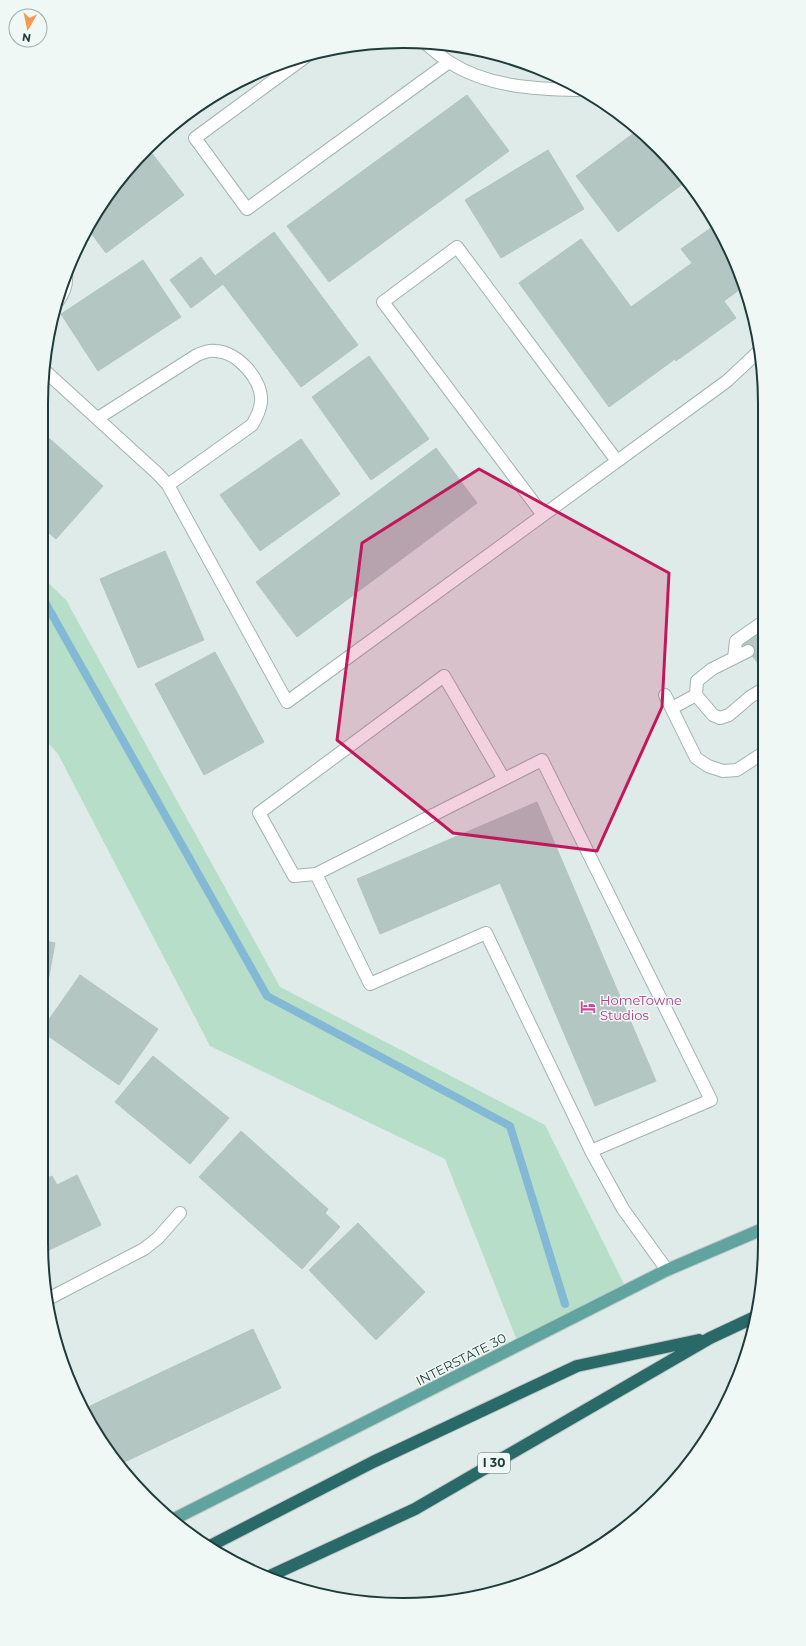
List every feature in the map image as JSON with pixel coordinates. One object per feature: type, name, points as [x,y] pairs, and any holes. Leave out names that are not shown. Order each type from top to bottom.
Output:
[{"type":"highway","name":"I 30","points":[[275,1574],[415,1509],[710,1338],[749,1320]]},
{"type":"highway","points":[[215,1544],[373,1462],[578,1366],[710,1338]]},
{"type":"main road","name":"INTERSTATE 30","points":[[178,1517],[667,1270],[758,1231]]},
{"type":"lane","points":[[433,50],[449,62],[474,74],[510,86],[569,90]]},
{"type":"lane","points":[[294,66],[195,138],[248,209],[449,62]]},
{"type":"lane","points":[[541,89],[555,83]]},
{"type":"lane","points":[[543,515],[383,302],[450,251],[457,247],[617,461]]},
{"type":"lane","points":[[98,418],[197,355],[214,350],[230,354],[243,363],[259,387],[261,400],[259,413],[252,425],[168,485]]},
{"type":"lane","points":[[49,375],[98,418],[168,485],[287,702],[727,381],[755,355]]},
{"type":"lane","points":[[734,658],[736,641],[758,626]]},
{"type":"lane","points":[[748,651],[712,669],[697,681],[696,695],[713,715],[720,718],[729,715],[758,692]]},
{"type":"lane","points":[[504,779],[444,676],[259,813],[294,876],[316,874],[542,760],[711,1100],[591,1151]]},
{"type":"lane","points":[[665,695],[696,758],[708,766],[723,771],[737,770],[758,758]]},
{"type":"lane","points":[[672,708],[696,695]]},
{"type":"lane","points":[[316,874],[370,984],[486,933],[591,1151],[623,1209],[667,1270]]},
{"type":"lane","points":[[52,1297],[144,1249],[158,1238],[180,1213]]},
{"type":"highlighted area","points":[[479,469],[669,573],[662,707],[597,851],[453,833],[337,740],[362,543]]},
{"type":"green space","points":[[48,583],[66,600],[280,987],[545,1125],[627,1290],[518,1343],[445,1159],[210,1046],[58,754],[48,743]]},
{"type":"building","points":[[467,95],[509,151],[329,282],[287,226]]},
{"type":"building","points":[[634,133],[654,152],[683,184],[618,232],[576,176]]},
{"type":"building","points":[[548,150],[584,209],[501,258],[465,200]]},
{"type":"building","points":[[151,153],[184,195],[106,253],[91,234],[121,187]]},
{"type":"building","points":[[711,228],[731,267],[739,290],[724,301],[736,318],[676,361],[675,359],[609,407],[519,283],[581,239],[631,307],[692,263],[681,249]]},
{"type":"building","points":[[274,232],[358,345],[301,387],[223,284],[191,308],[170,280],[201,257],[215,276]]},
{"type":"building","points":[[143,260],[181,317],[98,371],[61,314]]},
{"type":"building","points":[[369,356],[429,439],[371,480],[312,397]]},
{"type":"building","points":[[48,437],[103,486],[56,539],[48,532]]},
{"type":"building","points":[[301,439],[340,494],[260,551],[220,495]]},
{"type":"building","points":[[436,448],[477,503],[297,637],[256,582]]},
{"type":"building","points":[[165,551],[204,640],[138,668],[100,579]]},
{"type":"building","points":[[758,629],[758,663],[741,641]]},
{"type":"building","points":[[215,652],[264,742],[204,775],[155,684]]},
{"type":"building","name":"HomeTowne Studios","points":[[537,802],[656,1081],[595,1106],[500,883],[380,934],[357,879]]},
{"type":"building","points":[[48,942],[55,943],[48,981]]},
{"type":"building","points":[[80,975],[158,1029],[119,1085],[48,1036],[48,1021]]},
{"type":"building","points":[[153,1056],[229,1118],[190,1164],[115,1102]]},
{"type":"building","points":[[241,1131],[328,1209],[325,1213],[340,1227],[302,1269],[199,1177]]},
{"type":"building","points":[[77,1175],[101,1225],[48,1250],[48,1178],[52,1176],[57,1185]]},
{"type":"building","points":[[358,1223],[425,1292],[376,1340],[309,1270]]},
{"type":"building","points":[[253,1329],[281,1388],[124,1462],[108,1440],[89,1407]]},
{"type":"waterway","points":[[48,607],[267,996],[510,1126],[565,1304]]},
{"type":"tunnel","points":[[748,651],[758,643]]},
{"type":"place","name":"HomeTowne Studios","points":[[588,1007]]}]
